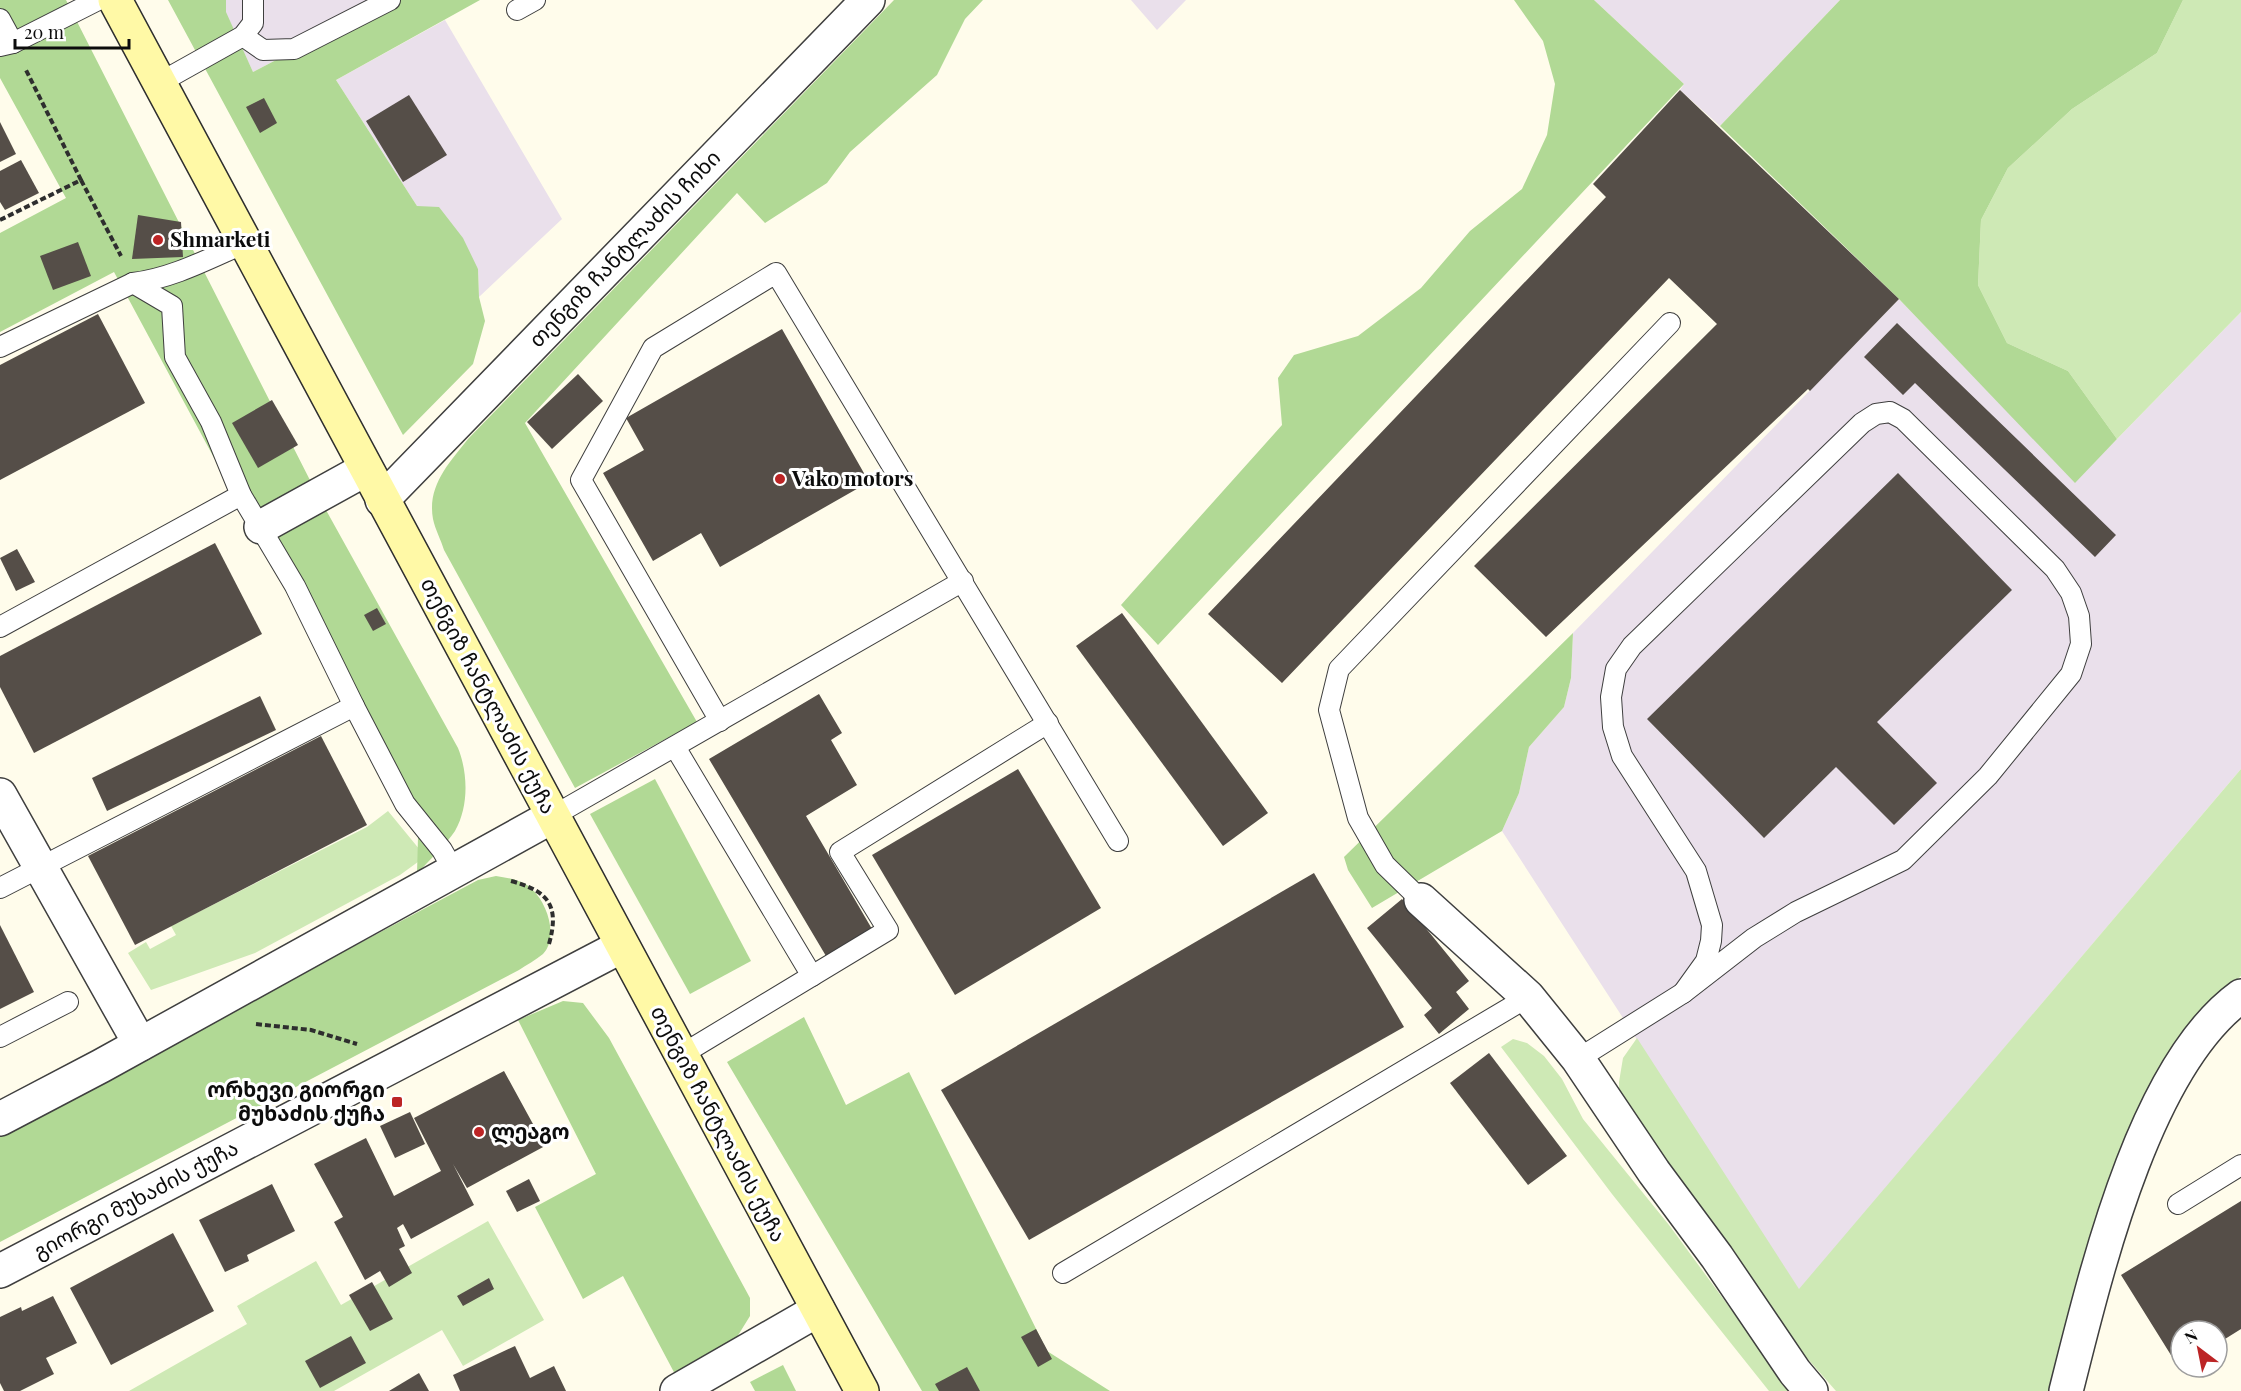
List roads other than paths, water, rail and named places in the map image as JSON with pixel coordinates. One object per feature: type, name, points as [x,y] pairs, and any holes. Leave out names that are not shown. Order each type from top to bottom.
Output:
[{"type":"street","name":"თენგიზ ჩანტლაძის ქუჩა","points":[[115,0],[862,1391]]},
{"type":"street","name":"თენგიზ ჩანტლაძის ჩიხი","points":[[382,500],[868,0]]},
{"type":"street","points":[[261,527],[366,469]]},
{"type":"street","points":[[0,795],[140,1044]]},
{"type":"street","points":[[0,1119],[553,816]]},
{"type":"street","points":[[1421,900],[1528,997],[1578,1059],[1654,1172],[1717,1257],[1795,1372],[1811,1391]]},
{"type":"street","name":"გიორგი მუხაძის ქუჩა","points":[[0,1271],[622,946]]},
{"type":"street","points":[[2066,1391],[2117,1208],[2152,1118],[2178,1069],[2200,1035],[2241,996]]},
{"type":"street","points":[[677,1391],[818,1310]]},
{"type":"lane","points":[[0,20],[6,45],[98,0]]},
{"type":"lane","points":[[159,83],[243,36],[253,23],[252,0]]},
{"type":"lane","points":[[243,36],[263,50],[294,49],[390,0]]},
{"type":"lane","points":[[517,10],[535,0]]},
{"type":"lane","points":[[0,348],[133,283],[174,274],[245,243]]},
{"type":"lane","points":[[720,721],[581,480],[653,348],[776,273],[1118,841]]},
{"type":"lane","points":[[133,283],[172,306],[175,357],[211,422],[241,495],[295,586],[405,804],[442,850],[454,871]]},
{"type":"lane","points":[[1421,900],[1385,865],[1358,818],[1329,710],[1339,669],[1670,323]]},
{"type":"lane","points":[[1578,1059],[1683,993],[1754,938],[1796,912],[1903,860],[1988,776],[2071,674],[2081,644],[2079,616],[2070,593],[2055,569],[1903,419],[1890,412],[1876,414],[1862,423],[1632,646],[1616,669],[1611,697],[1613,727],[1622,756],[1696,871],[1712,925],[1712,940],[1706,961],[1683,993]]},
{"type":"lane","points":[[0,627],[241,495]]},
{"type":"lane","points":[[553,816],[963,581]]},
{"type":"lane","points":[[0,888],[354,706]]},
{"type":"lane","points":[[681,1055],[888,930],[840,852],[1048,723]]},
{"type":"lane","points":[[675,747],[812,976]]},
{"type":"lane","points":[[1063,1273],[1528,997]]},
{"type":"lane","points":[[0,1037],[68,1002]]},
{"type":"lane","points":[[2178,1204],[2241,1165]]},
{"type":"place","name":"Shmarketi","points":[[158,240]]},
{"type":"place","name":"Vako motors","points":[[780,479]]},
{"type":"place","name":"ორხევი გიორგი მუხაძის ქუჩა","points":[[397,1102]]},
{"type":"place","name":"ლეაგო","points":[[479,1132]]}]
